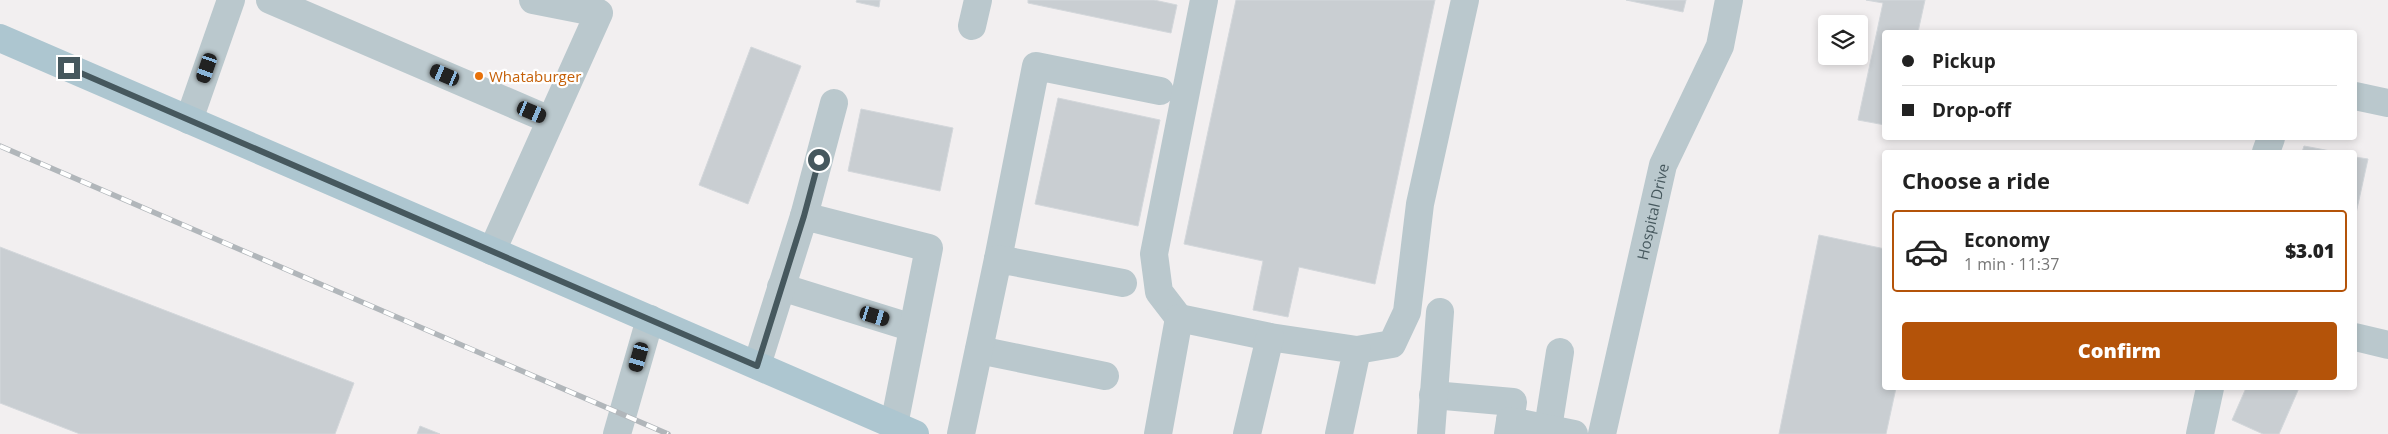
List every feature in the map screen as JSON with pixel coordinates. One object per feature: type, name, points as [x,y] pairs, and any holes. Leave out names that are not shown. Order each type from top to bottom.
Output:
[{"type":"main road","points":[[0,38],[905,430]]},
{"type":"street","points":[[189,120],[231,0]]},
{"type":"street","points":[[270,0],[550,120]]},
{"type":"street","points":[[492,251],[601,7],[533,0]]},
{"type":"street","points":[[972,26],[978,0]]},
{"type":"street","points":[[1204,0],[1154,254],[1158,292],[1179,318],[1270,337],[1357,350],[1392,344],[1408,312],[1420,204],[1464,0]]},
{"type":"street","name":"Hospital Drive","points":[[1602,434],[1663,165],[1720,46],[1729,0]]},
{"type":"street","points":[[961,434],[1036,66],[1160,91]]},
{"type":"street","points":[[2357,96],[2388,103]]},
{"type":"street","points":[[757,366],[804,216],[834,103]]},
{"type":"street","points":[[804,216],[929,248],[913,328],[905,430]]},
{"type":"street","points":[[998,259],[1123,284]]},
{"type":"street","points":[[781,287],[913,328]]},
{"type":"street","points":[[1431,434],[1440,312]]},
{"type":"street","points":[[1158,434],[1179,318]]},
{"type":"street","points":[[617,434],[650,319]]},
{"type":"street","points":[[1247,434],[1270,337]]},
{"type":"street","points":[[2357,337],[2388,345]]},
{"type":"street","points":[[979,350],[1105,376]]},
{"type":"street","points":[[1339,434],[1357,350]]},
{"type":"street","points":[[1548,428],[1560,352]]},
{"type":"street","points":[[2200,434],[2210,390]]},
{"type":"street","points":[[1433,395],[1513,402],[1509,428],[1548,428],[1574,434]]},
{"type":"building","points":[[857,0],[880,0],[879,7],[856,2]]},
{"type":"building","points":[[1028,0],[1154,0],[1177,5],[1171,33],[1028,3]]},
{"type":"building","points":[[1236,0],[1435,0],[1375,284],[1299,267],[1288,317],[1253,310],[1263,261],[1184,244]]},
{"type":"building","points":[[1626,0],[1686,0],[1683,12]]},
{"type":"building","points":[[1866,0],[1925,0],[1918,30],[1882,30],[1882,124],[1858,120],[1883,3]]},
{"type":"building","points":[[751,47],[801,66],[748,204],[699,185]]},
{"type":"building","points":[[1058,98],[1160,120],[1138,226],[1035,204]]},
{"type":"building","points":[[861,109],[953,128],[940,191],[848,171]]},
{"type":"building","points":[[2304,146],[2325,150],[2303,150]]},
{"type":"building","points":[[2357,157],[2368,159],[2357,209]]},
{"type":"building","points":[[1819,235],[1882,248],[1882,390],[1896,390],[1886,434],[1779,434]]},
{"type":"building","points":[[0,247],[354,383],[335,434],[80,434],[0,403]]},
{"type":"building","points":[[2245,390],[2298,390],[2279,434],[2263,434],[2232,420]]},
{"type":"building","points":[[420,426],[440,434],[417,434]]},
{"type":"railway","points":[[0,146],[668,434]]},
{"type":"place","name":"Whataburger","points":[[479,76]]},
{"type":"route","points":[[69,68],[757,366],[804,216],[819,160]]}]
